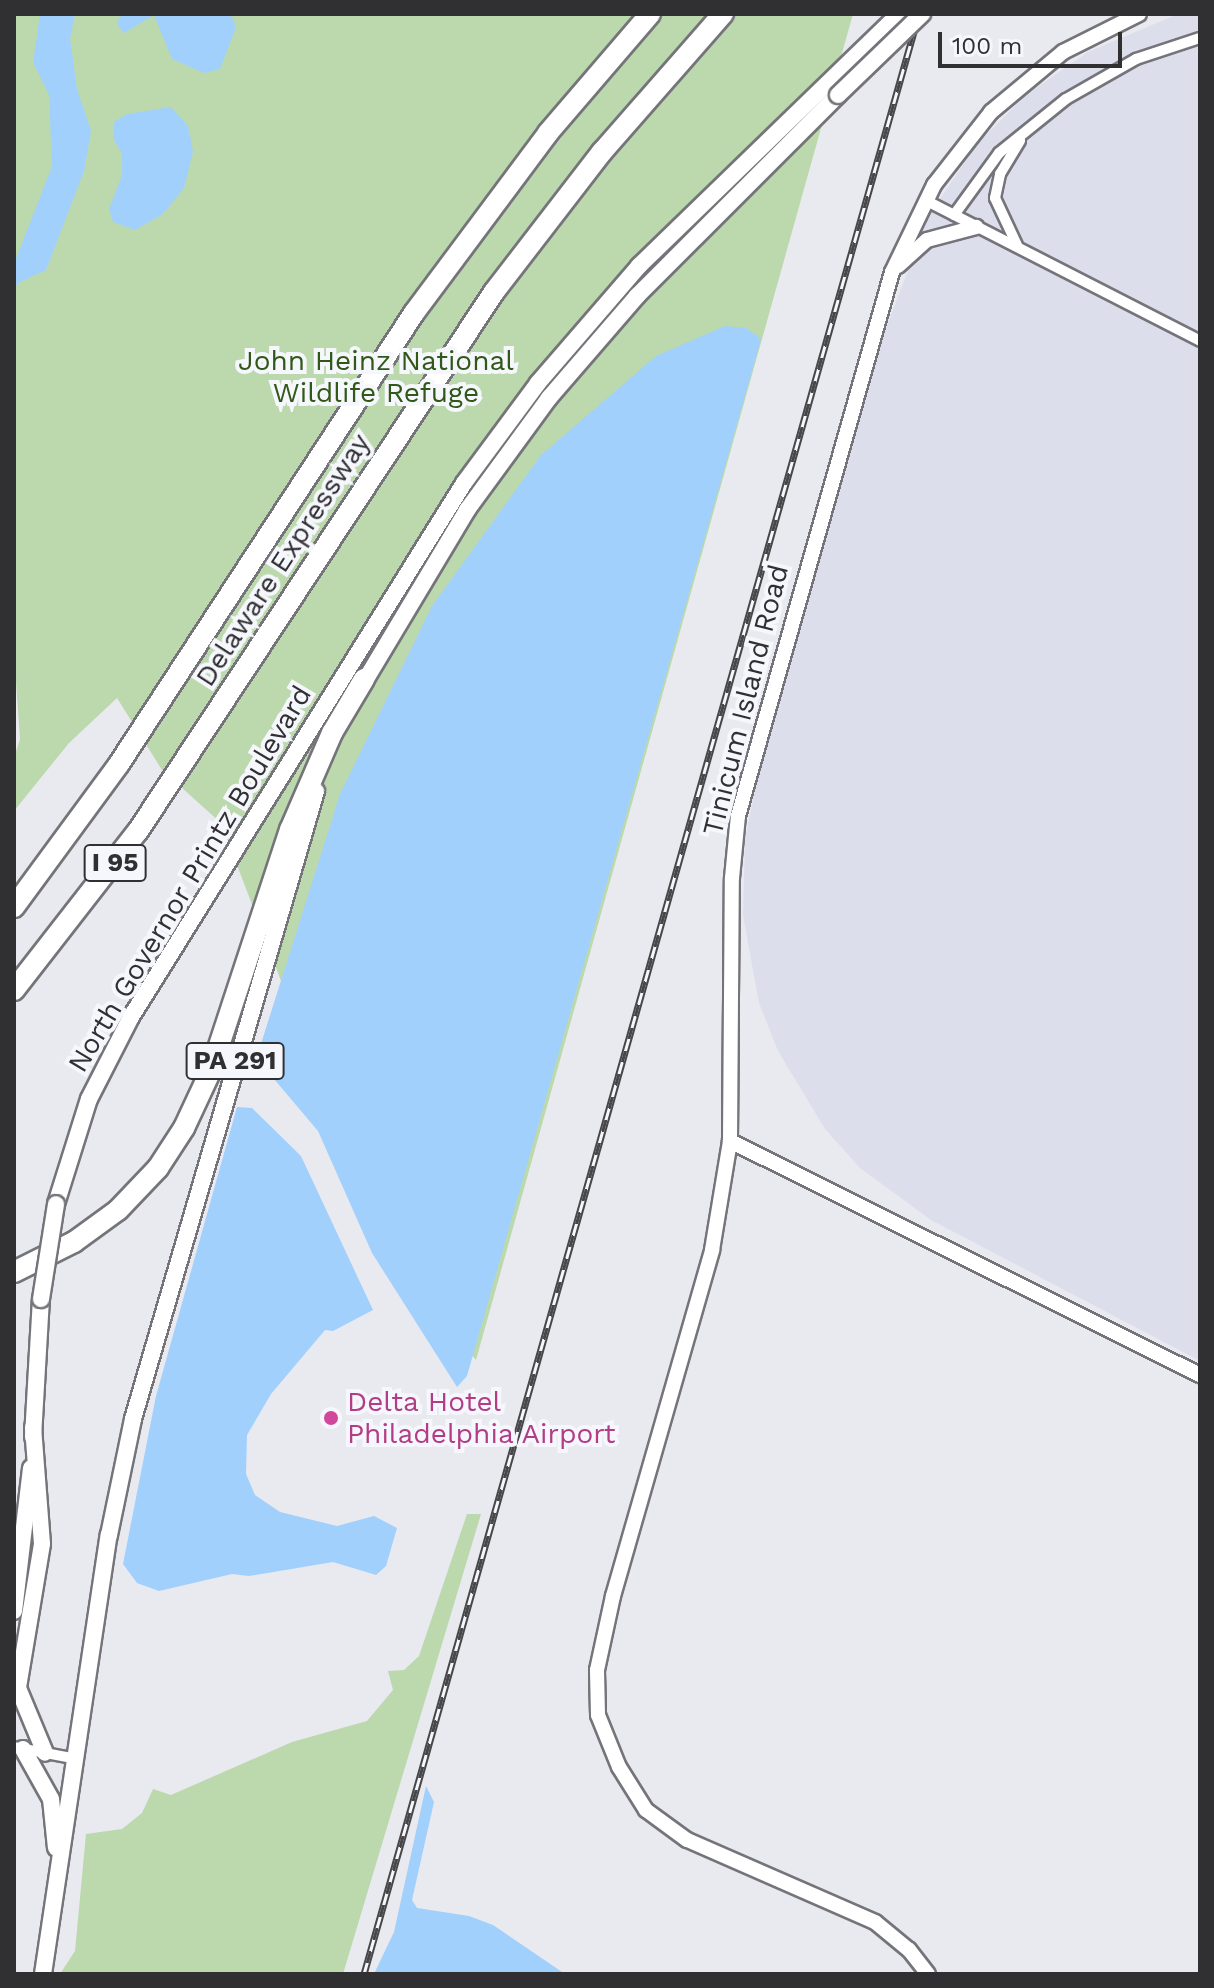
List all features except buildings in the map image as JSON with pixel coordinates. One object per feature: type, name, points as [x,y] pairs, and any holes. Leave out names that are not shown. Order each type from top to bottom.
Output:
[{"type":"highway","name":"Delaware Expressway","points":[[14,907],[145,726],[414,313],[539,145],[650,14]]},
{"type":"highway","name":"Delaware Expressway","points":[[14,990],[113,867],[207,730],[494,292],[593,164],[723,14]]},
{"type":"highway","points":[[14,1272],[74,1242],[118,1210],[158,1168],[184,1128],[211,1070],[290,830],[332,733],[364,679]]},
{"type":"main road","name":"North Governor Printz Boulevard","points":[[14,1611],[33,1427],[41,1299],[56,1204],[73,1141],[120,1037],[464,483],[538,383],[639,266],[899,14]]},
{"type":"main road","name":"PA 291","points":[[43,1974],[109,1535],[150,1354],[296,853],[323,771],[364,679],[459,522],[539,411],[637,296],[922,14]]},
{"type":"main road","points":[[33,1427],[43,1534],[18,1688],[45,1753]]},
{"type":"main road","points":[[18,1748],[51,1799],[56,1893]]},
{"type":"street","name":"Tinicum Island Road","points":[[928,1974],[909,1950],[875,1922],[687,1840],[646,1810],[619,1767],[598,1715],[597,1670],[613,1596],[712,1250],[730,1141],[732,878],[738,816],[892,272],[925,200],[969,137],[1025,80],[1079,42],[1139,14]]},
{"type":"street","points":[[954,215],[999,153],[1107,73],[1200,38]]},
{"type":"street","points":[[1018,248],[998,214],[995,190],[1004,165],[1028,130]]},
{"type":"street","points":[[925,200],[1200,341]]},
{"type":"street","points":[[892,272],[927,240],[976,227]]},
{"type":"street","points":[[730,1141],[1200,1375]]},
{"type":"street","points":[[18,1748],[77,1759]]},
{"type":"shaded area","points":[[1178,14],[1200,14],[1200,1361],[931,1220],[860,1168],[825,1129],[778,1051],[759,1003],[743,915],[745,840],[756,784],[882,339],[929,215],[977,144],[1026,95],[1088,52]]},
{"type":"green space","name":"John Heinz National Wildlife Refuge","points":[[14,14],[853,14],[476,1360],[452,1333],[286,994],[221,823],[162,770],[117,698],[69,743],[14,811],[14,758],[20,739],[14,653]]},
{"type":"green space","points":[[467,1514],[481,1514],[343,1974],[60,1974],[75,1951],[86,1834],[122,1829],[142,1813],[153,1789],[171,1795],[292,1742],[367,1721],[393,1690],[388,1671],[404,1670],[419,1656]]},
{"type":"water","points":[[40,14],[75,14],[70,39],[77,89],[91,131],[84,171],[46,270],[18,283],[14,290],[14,264],[52,166],[49,95],[33,62]]},
{"type":"water","points":[[121,14],[231,14],[236,27],[220,69],[204,73],[172,59],[154,15],[124,33],[117,24]]},
{"type":"water","points":[[171,107],[188,126],[193,151],[184,188],[163,214],[135,230],[113,222],[109,209],[122,175],[122,154],[113,138],[114,122],[127,114]]},
{"type":"water","points":[[725,326],[746,328],[761,339],[467,1376],[457,1387],[372,1253],[318,1131],[263,1066],[260,1047],[340,794],[432,606],[541,455],[656,356]]},
{"type":"water","points":[[237,1107],[252,1108],[301,1156],[373,1310],[333,1331],[325,1330],[271,1394],[247,1435],[246,1474],[255,1495],[280,1512],[337,1526],[374,1516],[397,1528],[386,1566],[376,1575],[333,1562],[249,1576],[232,1574],[159,1591],[137,1583],[123,1564],[156,1396]]},
{"type":"water","points":[[426,1786],[434,1802],[412,1900],[417,1908],[469,1916],[493,1925],[565,1974],[374,1974],[394,1932]]},
{"type":"railway","points":[[364,1974],[919,14]]},
{"type":"place","name":"Delta Hotel Philadelphia Airport","points":[[331,1418]]}]
